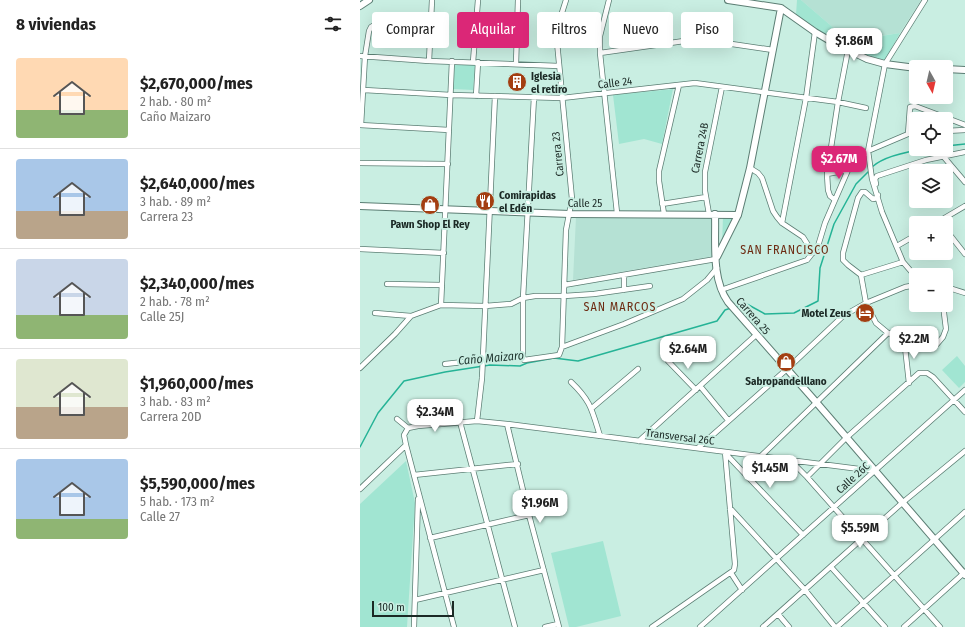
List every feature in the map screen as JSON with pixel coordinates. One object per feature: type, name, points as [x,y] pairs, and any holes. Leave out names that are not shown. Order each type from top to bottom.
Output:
[{"type":"street","points":[[360,6],[369,0]]},
{"type":"street","points":[[431,12],[432,0]]},
{"type":"street","points":[[476,96],[475,62],[478,0]]},
{"type":"street","points":[[516,64],[518,0]]},
{"type":"street","name":"Carrera 23","points":[[524,298],[524,360],[559,355],[562,347],[566,230],[572,199],[558,66],[557,36],[559,22],[566,0]]},
{"type":"street","points":[[609,0],[600,36],[600,53],[617,213]]},
{"type":"street","points":[[728,0],[781,8],[815,32],[867,59],[885,64],[909,67]]},
{"type":"street","points":[[909,269],[903,262],[877,198],[868,159],[868,151],[885,64],[925,0]]},
{"type":"street","points":[[564,285],[716,259],[738,215],[750,168],[781,8]]},
{"type":"street","points":[[372,26],[370,27],[363,56],[364,90],[361,125],[449,130]]},
{"type":"street","points":[[782,222],[806,98],[815,32]]},
{"type":"street","points":[[600,53],[698,39],[773,50]]},
{"type":"street","points":[[429,48],[429,61]]},
{"type":"street","points":[[835,200],[828,190],[827,174],[848,50]]},
{"type":"street","points":[[363,56],[429,61],[558,66]]},
{"type":"street","points":[[441,306],[452,61]]},
{"type":"street","points":[[953,69],[965,70]]},
{"type":"street","name":"Calle 24","points":[[364,90],[450,95],[562,98],[695,83],[838,102],[866,108]]},
{"type":"street","points":[[664,214],[659,172],[679,84]]},
{"type":"street","name":"Carrera 24B","points":[[716,259],[712,214],[706,197],[704,184],[705,172],[722,87]]},
{"type":"street","points":[[477,421],[482,378],[495,96]]},
{"type":"street","points":[[524,298],[534,97]]},
{"type":"street","points":[[721,290],[807,260],[818,246],[848,170],[868,151],[908,134],[910,107],[915,106],[965,125]]},
{"type":"street","points":[[953,131],[965,130]]},
{"type":"street","points":[[953,154],[965,152]]},
{"type":"street","points":[[877,198],[878,191],[875,179],[877,176],[943,156],[965,182]]},
{"type":"street","points":[[360,164],[448,164]]},
{"type":"street","points":[[750,168],[758,173],[762,178],[773,211],[782,222],[803,237],[813,253]]},
{"type":"street","points":[[827,174],[848,170]]},
{"type":"street","points":[[877,198],[873,199],[865,192],[862,192],[858,198],[843,253],[843,260],[861,275],[866,303],[876,324],[888,333],[929,344],[937,344],[943,337],[946,329],[944,312]]},
{"type":"street","points":[[662,204],[706,197]]},
{"type":"street","name":"Calle 25","points":[[360,206],[570,214],[617,213],[738,215]]},
{"type":"street","points":[[949,216],[965,206]]},
{"type":"street","points":[[897,246],[909,239]]},
{"type":"street","points":[[953,239],[965,254]]},
{"type":"street","points":[[360,249],[444,253]]},
{"type":"street","name":"Carrera 25","points":[[716,259],[718,279],[721,290],[730,305],[816,402],[934,540],[965,573]]},
{"type":"street","points":[[861,275],[903,262]]},
{"type":"street","points":[[562,347],[624,324],[683,299],[707,280],[717,267]]},
{"type":"street","points":[[624,275],[624,290]]},
{"type":"street","points":[[387,284],[442,285]]},
{"type":"street","points":[[375,313],[411,316],[441,306],[485,306],[512,304],[524,298],[535,296],[564,296],[650,286]]},
{"type":"street","points":[[698,448],[787,369],[843,316],[866,303],[909,286]]},
{"type":"street","points":[[953,289],[965,292]]},
{"type":"street","points":[[360,368],[411,316]]},
{"type":"street","points":[[760,457],[888,333]]},
{"type":"street","points":[[640,441],[756,335]]},
{"type":"street","points":[[904,338],[909,382]]},
{"type":"street","points":[[668,361],[696,390]]},
{"type":"street","points":[[446,364],[482,362]]},
{"type":"street","points":[[592,408],[638,369]]},
{"type":"street","points":[[807,477],[846,438],[918,374],[927,372],[933,376],[965,412]]},
{"type":"street","points":[[571,382],[583,394],[592,408],[600,436]]},
{"type":"street","points":[[700,386],[728,420]]},
{"type":"street","name":"Calle 26C","points":[[700,627],[965,390]]},
{"type":"street","points":[[397,418],[408,428],[404,435],[406,445],[454,627]]},
{"type":"street","name":"Transversal 26C","points":[[408,428],[477,421],[875,471]]},
{"type":"street","points":[[460,422],[486,525],[515,627]]},
{"type":"street","points":[[507,424],[518,464],[529,515],[559,626],[545,627]]},
{"type":"street","points":[[360,489],[406,445]]},
{"type":"street","points":[[764,627],[902,503],[965,451]]},
{"type":"street","points":[[652,627],[734,570],[735,564],[725,453]]},
{"type":"street","points":[[725,453],[803,535]]},
{"type":"street","points":[[790,460],[834,507],[940,627]]},
{"type":"street","points":[[414,475],[518,464]]},
{"type":"street","points":[[414,627],[419,494]]},
{"type":"street","points":[[730,508],[805,590],[836,627],[965,512]]},
{"type":"street","points":[[430,538],[529,515]]},
{"type":"street","points":[[831,567],[885,627]]},
{"type":"street","points":[[415,600],[544,570]]},
{"type":"street","points":[[731,573],[742,590]]},
{"type":"street","points":[[904,627],[965,573]]},
{"type":"street","points":[[778,614],[789,627]]},
{"type":"street","points":[[659,622],[663,627]]},
{"type":"shaded area","points":[[797,0],[801,0],[836,30],[853,28],[854,33],[880,30],[881,36],[900,33],[885,60],[869,56],[849,48],[816,31],[807,22],[796,15]]},
{"type":"shaded area","points":[[801,0],[921,0],[900,33],[880,36],[880,30],[853,33],[853,28],[836,30]]},
{"type":"shaded area","points":[[455,64],[475,65],[473,90],[453,89]]},
{"type":"shaded area","points":[[673,89],[662,144],[644,139],[619,144],[613,95]]},
{"type":"shaded area","points":[[576,217],[713,218],[714,256],[573,280]]},
{"type":"shaded area","points":[[723,217],[735,217],[722,245]]},
{"type":"shaded area","points":[[957,356],[965,366],[965,382],[959,388],[942,370]]},
{"type":"shaded area","points":[[406,461],[415,503],[407,627],[360,627],[360,504]]},
{"type":"shaded area","points":[[603,541],[621,616],[576,627],[569,627],[551,553]]},
{"type":"waterway","name":"Caño Maizaro","points":[[953,145],[965,144]]},
{"type":"waterway","name":"Caño Maizaro","points":[[872,167],[890,157],[909,152]]},
{"type":"waterway","name":"Caño Maizaro","points":[[735,307],[745,303],[765,314],[794,313],[818,301],[820,268],[834,224],[856,184],[870,170]]},
{"type":"waterway","name":"Caño Maizaro","points":[[360,447],[378,413],[404,381],[445,372],[490,365],[520,366],[527,363],[554,358],[578,361],[717,321],[725,310],[731,308]]},
{"type":"place","name":"Iglesia el retiro","points":[[517,82]]},
{"type":"place","name":"Comirapidas el Edén","points":[[485,201]]},
{"type":"place","name":"Pawn Shop El Rey","points":[[430,205]]},
{"type":"place","name":"Motel Zeus","points":[[865,313]]},
{"type":"place","name":"Sabropandelllano","points":[[786,362]]},
{"type":"district","name":"SAN FRANCISCO","points":[[785,250]]},
{"type":"district","name":"SAN MARCOS","points":[[620,307]]}]
